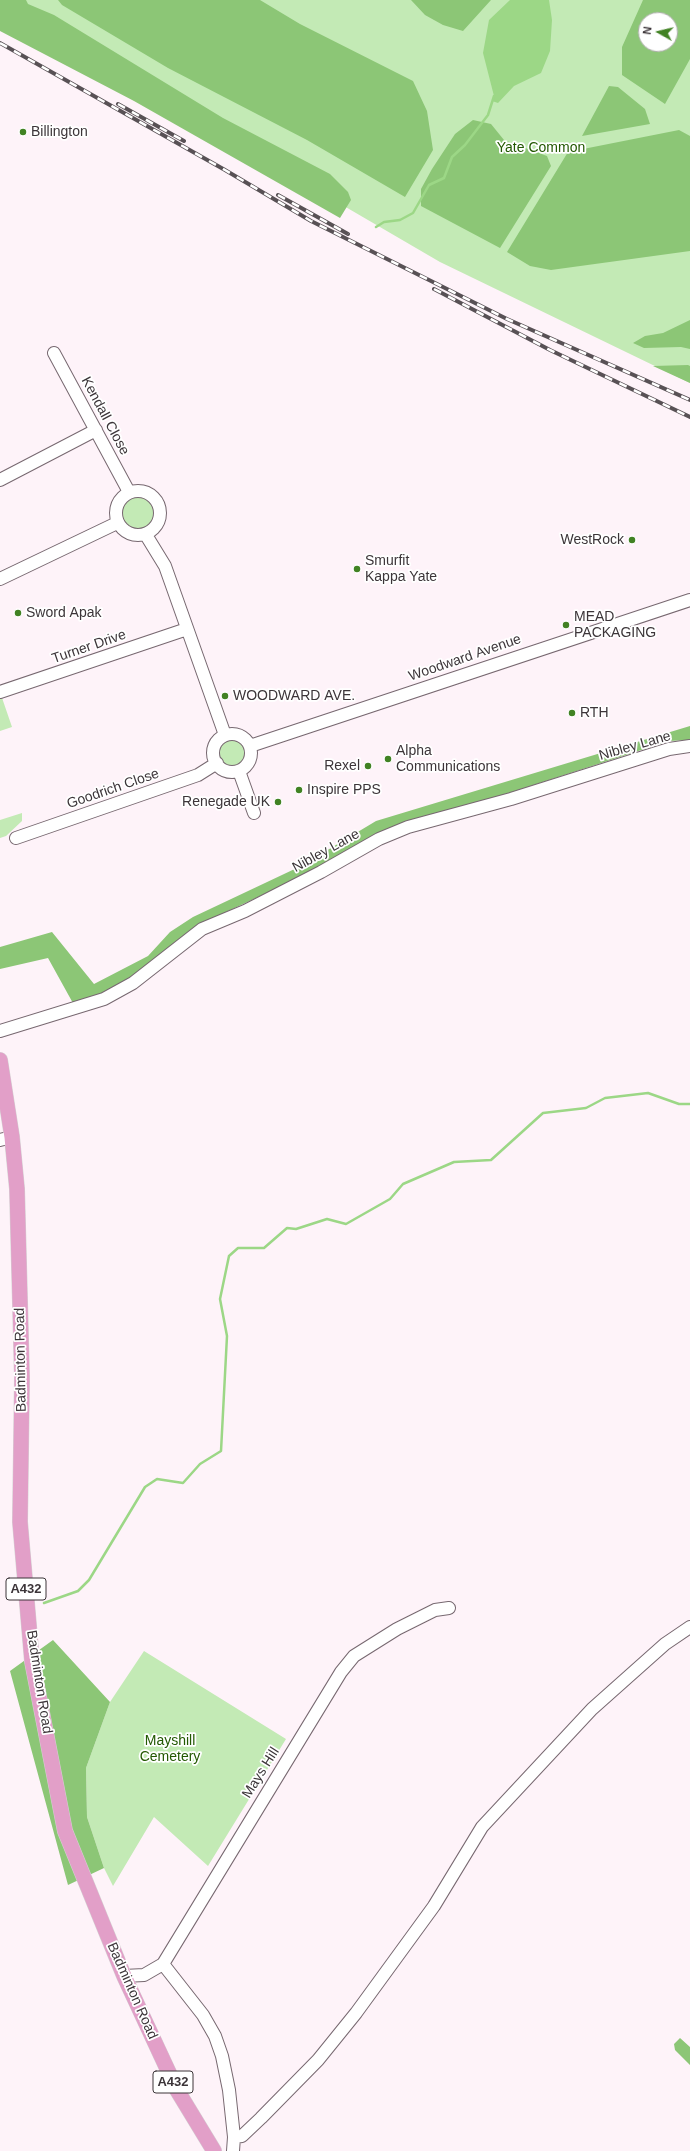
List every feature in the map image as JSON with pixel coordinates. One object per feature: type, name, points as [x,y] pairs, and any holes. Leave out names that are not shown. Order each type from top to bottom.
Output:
[{"type":"main road","name":"Badminton Road","points":[[0,1060],[6,1138],[17,1189],[22,1378],[20,1522],[32,1661],[66,1831],[124,1976],[177,2090],[214,2151]]},
{"type":"street","name":"Kendall Close","points":[[54,353],[128,492]]},
{"type":"street","points":[[0,480],[96,430]]},
{"type":"street","points":[[141,491],[151,495],[158,503],[160,516],[156,527],[146,535],[135,536],[126,533],[117,523],[115,508],[120,499],[128,492],[141,491]]},
{"type":"street","points":[[0,579],[117,523]]},
{"type":"street","points":[[146,535],[164,566],[225,735]]},
{"type":"street","name":"Woodward Avenue","points":[[250,746],[690,600]]},
{"type":"street","name":"Turner Drive","points":[[0,692],[187,629]]},
{"type":"street","points":[[237,734],[247,740],[250,746],[251,758],[244,768],[239,771],[229,772],[217,764],[213,750],[220,738],[225,735],[237,734]]},
{"type":"street","name":"Nibley Lane","points":[[0,1031],[104,999],[133,983],[202,929],[245,911],[379,839],[408,827],[511,799],[669,749],[690,746]]},
{"type":"street","name":"Goodrich Close","points":[[16,838],[198,775],[217,764]]},
{"type":"street","points":[[239,771],[254,814]]},
{"type":"street","name":"Mays Hill","points":[[124,1976],[144,1975],[163,1964],[341,1672],[354,1656],[397,1629],[434,1610],[449,1608]]},
{"type":"street","points":[[234,2137],[242,2136],[261,2118],[318,2060],[356,2013],[434,1906],[482,1827],[592,1709],[665,1644],[690,1627]]},
{"type":"street","points":[[163,1964],[203,2015],[215,2036],[222,2056],[229,2090],[234,2137],[233,2151]]},
{"type":"green space","name":"Yate Common","points":[[0,0],[690,0],[690,383],[440,262],[217,132]]},
{"type":"green space","points":[[142,495],[151,500],[155,506],[155,520],[151,526],[142,531],[134,531],[125,526],[121,520],[120,509],[125,500],[131,496]]},
{"type":"green space","points":[[0,692],[12,727],[0,731]]},
{"type":"green space","points":[[233,738],[243,742],[247,752],[243,762],[233,766],[223,762],[219,752],[223,742]]},
{"type":"green space","points":[[22,813],[22,821],[6,836],[0,838],[0,820]]},
{"type":"green space","name":"Mayshill Cemetery","points":[[144,1651],[286,1739],[208,1866],[154,1817],[113,1886],[104,1868],[87,1817],[86,1768],[110,1702]]},
{"type":"shaded area","points":[[0,0],[26,0],[28,4],[54,15],[223,118],[330,174],[348,192],[351,200],[340,218],[134,101],[0,31]]},
{"type":"shaded area","points":[[58,0],[260,0],[300,24],[413,81],[427,111],[433,150],[405,197],[307,140],[168,68],[62,5]]},
{"type":"shaded area","points":[[411,0],[491,0],[463,31],[443,25],[425,15]]},
{"type":"shaded area","points":[[510,0],[549,0],[552,20],[550,51],[541,73],[514,86],[498,103],[492,101],[494,96],[483,53],[489,20]]},
{"type":"shaded area","points":[[643,0],[690,0],[690,59],[665,104],[622,75],[622,47]]},
{"type":"shaded area","points":[[609,86],[618,87],[645,109],[650,124],[582,136]]},
{"type":"shaded area","points":[[473,120],[491,124],[504,140],[547,156],[551,166],[500,248],[421,206],[421,189],[432,169],[455,134]]},
{"type":"shaded area","points":[[679,130],[690,136],[690,251],[551,270],[530,266],[507,252],[568,152]]},
{"type":"shaded area","points":[[690,320],[690,349],[681,347],[644,348],[633,343],[645,336],[663,333]]},
{"type":"shaded area","points":[[653,366],[690,366],[690,383]]},
{"type":"shaded area","points":[[690,726],[690,740],[669,741],[509,793],[405,822],[375,834],[305,875],[194,927],[136,974],[94,1000],[74,1005],[48,958],[0,969],[0,947],[52,932],[94,984],[148,956],[170,932],[193,917],[301,866],[376,821]]},
{"type":"shaded area","points":[[53,1640],[110,1702],[86,1768],[87,1817],[104,1868],[68,1885],[10,1671]]},
{"type":"shaded area","points":[[680,2038],[690,2047],[690,2065],[675,2050],[674,2044]]},
{"type":"waterway","points":[[376,227],[384,222],[400,220],[413,213],[429,185],[444,178],[452,157],[465,145],[488,115],[494,96]]},
{"type":"waterway","points":[[44,1603],[78,1591],[89,1580],[145,1487],[157,1479],[183,1483],[200,1464],[221,1451],[227,1336],[220,1299],[229,1256],[238,1248],[264,1248],[287,1228],[296,1229],[327,1219],[346,1224],[390,1199],[403,1184],[454,1162],[491,1160],[543,1113],[586,1108],[605,1098],[648,1093],[679,1104],[690,1104]]},
{"type":"railway","points":[[0,43],[225,170],[311,221],[507,319],[690,400]]},
{"type":"railway","points":[[118,104],[184,141]]},
{"type":"railway","points":[[278,195],[348,234]]},
{"type":"railway","points":[[434,289],[550,350],[690,417]]},
{"type":"place","name":"Billington","points":[[23,132]]},
{"type":"place","name":"WestRock","points":[[632,540]]},
{"type":"place","name":"Smurfit Kappa Yate","points":[[357,569]]},
{"type":"place","name":"Sword Apak","points":[[18,613]]},
{"type":"place","name":"MEAD PACKAGING","points":[[566,625]]},
{"type":"place","name":"WOODWARD AVE.","points":[[225,696]]},
{"type":"place","name":"RTH","points":[[572,713]]},
{"type":"place","name":"Alpha Communications","points":[[388,759]]},
{"type":"place","name":"Rexel","points":[[368,766]]},
{"type":"place","name":"Inspire PPS","points":[[299,790]]},
{"type":"place","name":"Renegade UK","points":[[278,802]]}]
